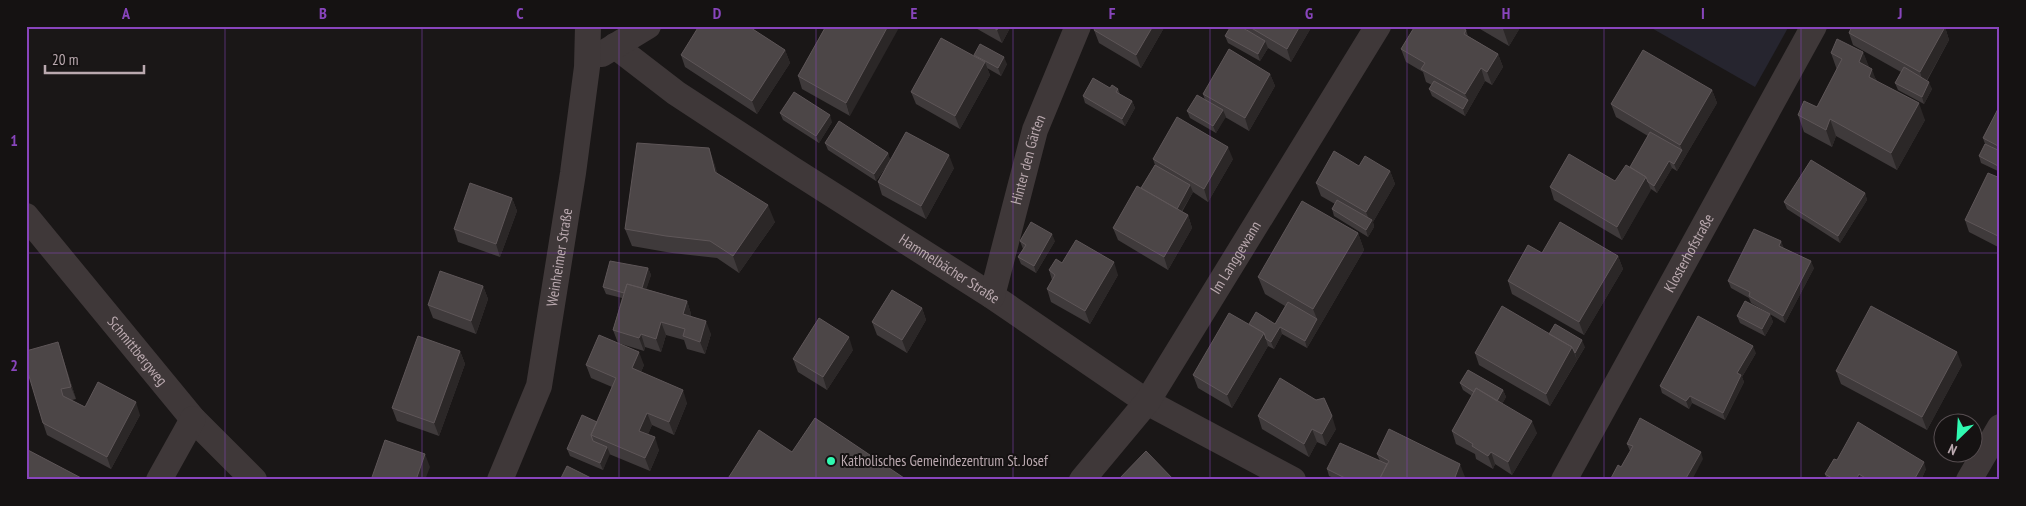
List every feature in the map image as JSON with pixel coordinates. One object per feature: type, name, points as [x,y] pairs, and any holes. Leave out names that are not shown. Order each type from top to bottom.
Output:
[{"type":"street","name":"Weinheimer Straße","points":[[500,480],[539,386],[573,173],[587,67],[588,26]]},
{"type":"street","points":[[587,67],[599,56],[648,26]]},
{"type":"street","name":"Hinter den Gärten","points":[[992,296],[1035,130],[1078,26]]},
{"type":"street","name":"Im Langgewann","points":[[1082,480],[1147,402],[1378,26]]},
{"type":"street","name":"Klosterhofstraße","points":[[1564,480],[1814,26]]},
{"type":"street","name":"Hammelbächer Straße","points":[[615,46],[676,93],[992,296],[1147,402],[1293,480]]},
{"type":"street","name":"Schmittbergweg","points":[[26,216],[193,419],[254,480]]},
{"type":"street","points":[[160,480],[193,419]]},
{"type":"street","points":[[1969,480],[2000,427]]},
{"type":"shaded area","points":[[1648,26],[1789,26],[1755,87]]},
{"type":"building","points":[[699,26],[748,26],[785,50],[752,101],[681,55]]},
{"type":"building","points":[[826,26],[888,26],[846,103],[798,76]]},
{"type":"building","points":[[991,26],[999,26],[997,30]]},
{"type":"building","points":[[1096,26],[1153,26],[1136,55],[1094,30]]},
{"type":"building","points":[[1231,26],[1240,26],[1265,41],[1258,54],[1225,36]]},
{"type":"building","points":[[1248,26],[1300,26],[1287,49]]},
{"type":"building","points":[[1415,26],[1459,26],[1466,30],[1464,34],[1498,54],[1487,72],[1481,68],[1465,94],[1421,69],[1425,63],[1401,49]]},
{"type":"building","points":[[1852,26],[1945,27],[1920,72],[1849,33]]},
{"type":"building","points":[[941,38],[985,62],[955,116],[911,92]]},
{"type":"building","points":[[1837,39],[1863,52],[1859,62],[1872,69],[1869,77],[1919,103],[1891,153],[1830,119],[1826,130],[1798,115],[1804,101],[1817,107],[1842,59],[1831,53]]},
{"type":"building","points":[[980,44],[1004,57],[998,68],[974,55]]},
{"type":"building","points":[[1229,49],[1270,74],[1245,118],[1203,94]]},
{"type":"building","points":[[1643,50],[1712,90],[1680,145],[1611,104]]},
{"type":"building","points":[[1904,67],[1929,82],[1922,97],[1895,83]]},
{"type":"building","points":[[1093,78],[1110,88],[1112,85],[1118,89],[1116,92],[1132,101],[1122,119],[1083,96]]},
{"type":"building","points":[[1434,81],[1468,100],[1463,109],[1429,89]]},
{"type":"building","points":[[794,92],[830,115],[816,136],[780,113]]},
{"type":"building","points":[[1197,95],[1223,110],[1213,126],[1187,111]]},
{"type":"building","points":[[2000,105],[2000,147],[1983,138]]},
{"type":"building","points":[[1177,117],[1228,147],[1204,189],[1153,159]]},
{"type":"building","points":[[839,121],[888,153],[874,174],[825,143]]},
{"type":"building","points":[[906,132],[949,155],[921,206],[878,182]]},
{"type":"building","points":[[1650,132],[1682,150],[1674,164],[1669,161],[1654,186],[1648,182],[1646,177],[1630,167]]},
{"type":"building","points":[[637,143],[709,148],[715,172],[768,205],[733,256],[710,241],[625,229]]},
{"type":"building","points":[[1985,144],[2000,151],[2000,167],[1979,156]]},
{"type":"building","points":[[1334,151],[1359,166],[1365,156],[1390,171],[1366,212],[1316,183]]},
{"type":"building","points":[[1569,154],[1615,181],[1626,165],[1646,177],[1617,227],[1550,187]]},
{"type":"building","points":[[1811,160],[1865,193],[1838,236],[1784,202]]},
{"type":"building","points":[[1155,165],[1190,185],[1177,209],[1141,188]]},
{"type":"building","points":[[1988,173],[2000,178],[2000,237],[1965,220]]},
{"type":"building","points":[[470,183],[512,198],[496,244],[454,229]]},
{"type":"building","points":[[1137,186],[1188,215],[1164,257],[1113,228]]},
{"type":"building","points":[[1337,200],[1372,220],[1366,230],[1332,209]]},
{"type":"building","points":[[1302,201],[1358,233],[1313,309],[1258,277]]},
{"type":"building","points":[[1031,222],[1052,234],[1034,266],[1018,257],[1026,245],[1020,241]]},
{"type":"building","points":[[1560,222],[1618,256],[1579,322],[1508,281],[1528,245],[1542,253]]},
{"type":"building","points":[[1754,229],[1781,241],[1779,246],[1811,261],[1783,316],[1749,296],[1750,292],[1728,281]]},
{"type":"building","points":[[1076,240],[1114,262],[1085,311],[1047,289],[1055,275],[1049,270],[1056,259],[1062,263]]},
{"type":"building","points":[[610,261],[648,268],[642,288],[627,284],[624,293],[603,287]]},
{"type":"building","points":[[440,271],[483,286],[471,321],[428,305]]},
{"type":"building","points":[[627,284],[687,301],[683,314],[706,321],[700,342],[683,336],[685,329],[661,322],[656,339],[641,334],[639,338],[613,330]]},
{"type":"building","points":[[892,290],[922,308],[902,340],[872,322]]},
{"type":"building","points":[[1745,301],[1770,314],[1762,329],[1737,316]]},
{"type":"building","points":[[1288,302],[1317,319],[1305,341],[1280,327],[1271,342],[1266,339],[1264,333],[1249,324],[1256,312],[1275,324]]},
{"type":"building","points":[[1502,306],[1572,347],[1546,394],[1475,353]]},
{"type":"building","points":[[1871,306],[1957,352],[1922,417],[1836,371]]},
{"type":"building","points":[[1229,313],[1264,333],[1227,395],[1193,375]]},
{"type":"building","points":[[1698,316],[1753,346],[1737,373],[1741,375],[1723,413],[1690,396],[1686,401],[1660,386]]},
{"type":"building","points":[[819,318],[849,337],[823,377],[793,359]]},
{"type":"building","points":[[1555,324],[1582,340],[1575,353],[1572,347],[1549,334]]},
{"type":"building","points":[[599,335],[639,352],[632,368],[683,390],[669,422],[647,413],[639,431],[655,437],[645,458],[591,435],[616,378],[586,365]]},
{"type":"building","points":[[418,336],[460,351],[434,423],[392,408]]},
{"type":"building","points":[[58,342],[71,387],[61,389],[63,396],[85,407],[98,382],[136,402],[107,457],[43,423],[26,366],[26,351]]},
{"type":"building","points":[[1468,370],[1503,390],[1497,401],[1476,388],[1474,392],[1460,383]]},
{"type":"building","points":[[1280,378],[1316,400],[1324,398],[1332,416],[1322,434],[1312,429],[1304,444],[1258,416]]},
{"type":"building","points":[[1476,388],[1532,421],[1508,462],[1491,452],[1488,456],[1452,431]]},
{"type":"building","points":[[582,415],[597,422],[591,435],[593,441],[607,447],[600,463],[567,449]]},
{"type":"building","points":[[815,418],[907,480],[727,480],[759,430],[792,452]]},
{"type":"building","points":[[1640,418],[1701,452],[1685,480],[1610,480],[1618,465],[1621,467],[1633,446],[1627,444]]},
{"type":"building","points":[[1858,422],[1924,462],[1914,480],[1866,480],[1859,474],[1856,480],[1835,480],[1825,474],[1834,459],[1837,460]]},
{"type":"building","points":[[1389,429],[1460,464],[1454,480],[1379,480],[1389,461],[1377,454]]},
{"type":"building","points":[[385,440],[425,454],[416,480],[371,480]]},
{"type":"building","points":[[1340,443],[1387,464],[1379,480],[1349,480],[1327,469]]},
{"type":"building","points":[[26,449],[85,480],[26,480]]},
{"type":"building","points":[[1146,451],[1174,480],[1118,480]]},
{"type":"building","points":[[567,466],[595,480],[560,480]]},
{"type":"place","name":"Katholisches Gemeindezentrum St. Josef","points":[[831,461]]}]
